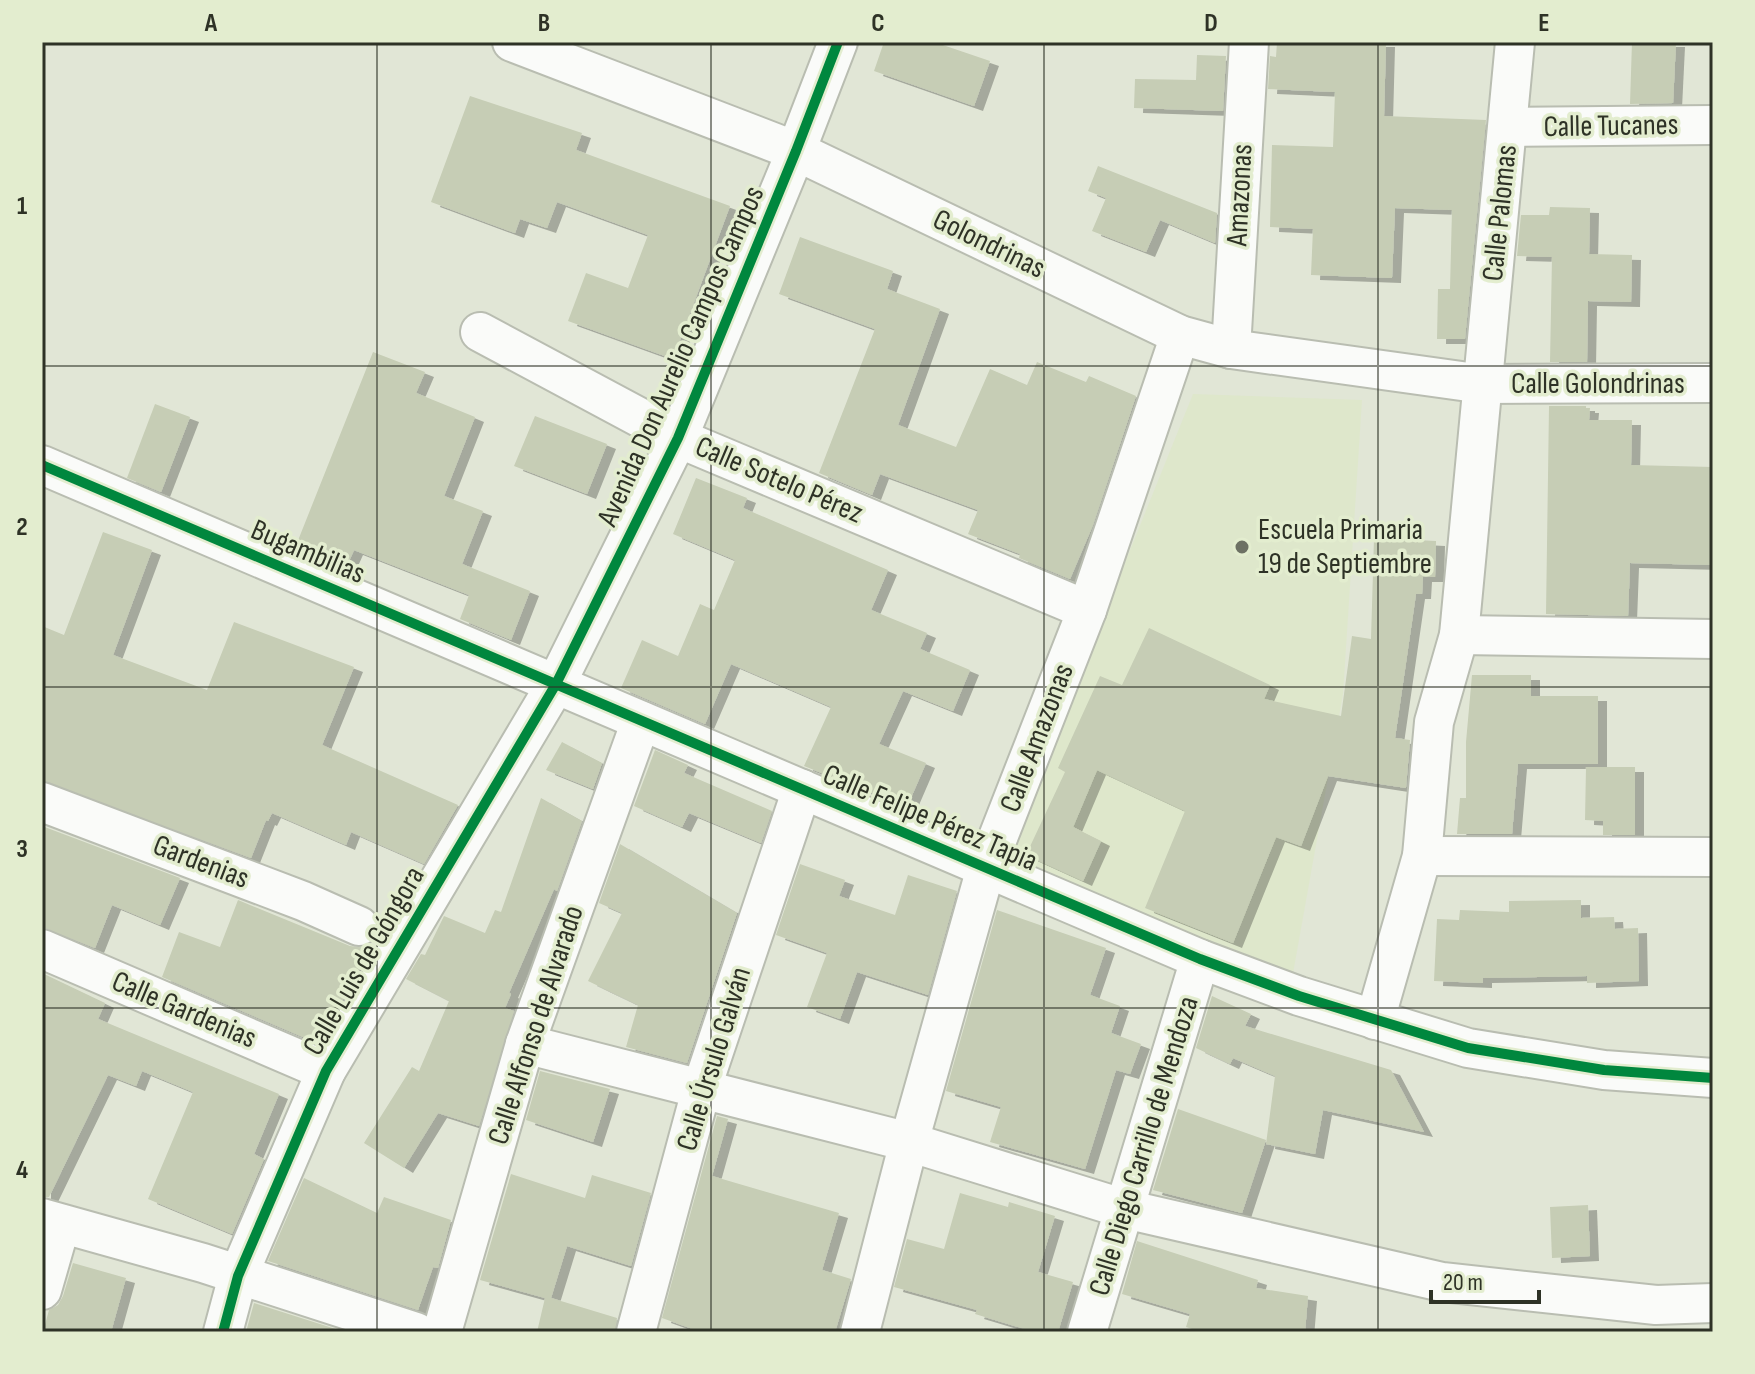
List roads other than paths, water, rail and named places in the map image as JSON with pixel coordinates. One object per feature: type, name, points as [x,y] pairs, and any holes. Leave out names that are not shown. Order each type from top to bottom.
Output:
[{"type":"street","name":"Golondrinas","points":[[512,42],[796,151],[1180,335],[1231,349],[1483,384]]},
{"type":"street","name":"Avenida Don Aurelio Campos Campos","points":[[556,684],[678,438],[838,42]]},
{"type":"street","name":"Amazonas","points":[[1231,349],[1249,42]]},
{"type":"street","name":"Calle Palomas","points":[[1375,1020],[1422,856],[1434,722],[1459,635],[1515,42]]},
{"type":"street","name":"Calle Tucanes","points":[[1508,127],[1713,125]]},
{"type":"street","name":"Calle Sotelo Pérez","points":[[480,332],[678,438],[1087,610]]},
{"type":"street","name":"Calle Amazonas","points":[[860,1332],[909,1142],[986,868],[1087,610],[1180,335]]},
{"type":"street","name":"Calle Golondrinas","points":[[1483,384],[1713,383]]},
{"type":"street","name":"Bugambilias","points":[[42,465],[641,721]]},
{"type":"street","points":[[1459,635],[1713,639]]},
{"type":"street","name":"Calle Luis de Góngora","points":[[223,1332],[238,1276],[326,1071],[556,684]]},
{"type":"street","name":"Calle Felipe Pérez Tapia","points":[[641,721],[1200,959],[1299,996],[1468,1048],[1604,1070],[1713,1078]]},
{"type":"street","name":"Calle Alfonso de Alvarado","points":[[442,1332],[525,1044],[641,721]]},
{"type":"street","name":"Calle Úrsulo Galván","points":[[636,1332],[702,1087],[802,789]]},
{"type":"street","name":"Gardenias","points":[[42,802],[303,901],[359,926]]},
{"type":"street","points":[[1422,856],[1713,857]]},
{"type":"street","name":"Calle Gardenias","points":[[42,949],[326,1071]]},
{"type":"street","name":"Calle Diego Carrillo de Mendoza","points":[[1087,1332],[1200,959]]},
{"type":"street","points":[[525,1044],[909,1142],[1125,1209],[1442,1282],[1656,1305],[1713,1303]]},
{"type":"street","points":[[42,1290],[48,1212],[416,1332]]},
{"type":"place","name":"Escuela Primaria 19 de Septiembre","points":[[1242,547]]}]
